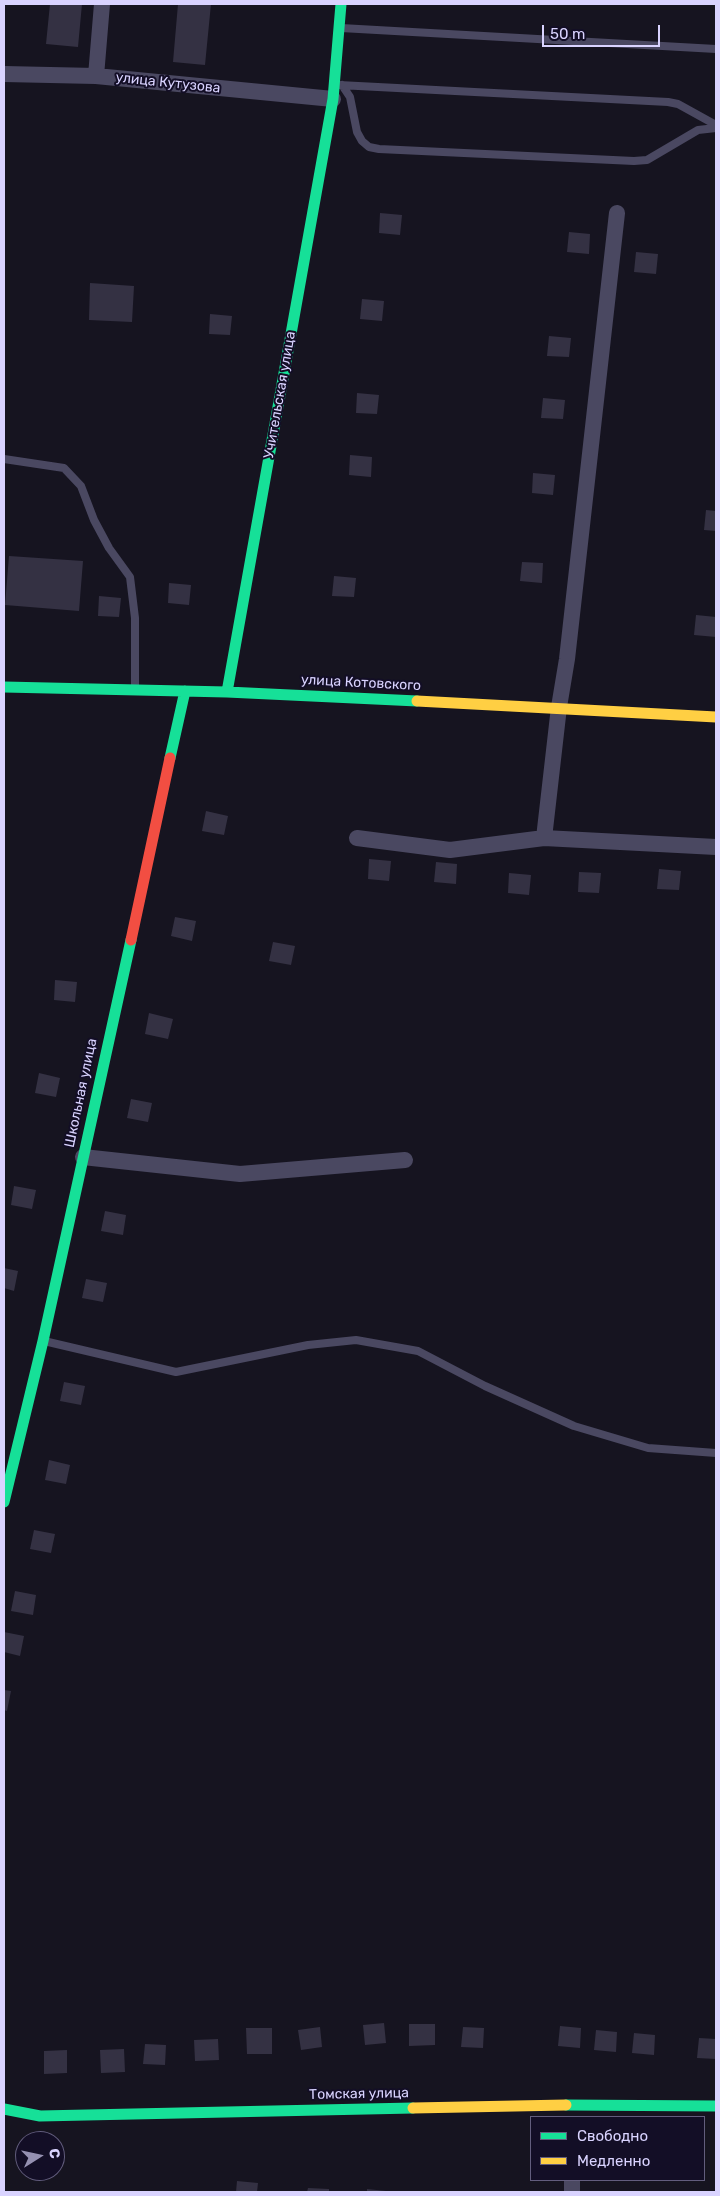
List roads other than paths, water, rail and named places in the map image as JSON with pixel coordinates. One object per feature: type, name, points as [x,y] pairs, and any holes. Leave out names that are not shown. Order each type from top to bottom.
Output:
[{"type":"street","points":[[96,76],[102,4]]},
{"type":"street","name":"Учительская улица","points":[[227,692],[336,90],[341,4]]},
{"type":"street","name":"улица Кутузова","points":[[4,74],[96,76],[336,90]]},
{"type":"street","points":[[544,838],[559,707],[567,659],[617,213]]},
{"type":"street","name":"улица Котовского","points":[[4,687],[227,692],[559,707],[716,717]]},
{"type":"street","name":"Школьная улица","points":[[4,1502],[43,1341],[185,691]]},
{"type":"street","points":[[357,838],[450,850],[544,838],[716,848]]},
{"type":"street","points":[[82,1157],[240,1174],[405,1160]]},
{"type":"street","name":"Томская улица","points":[[4,2110],[40,2116],[571,2111],[716,2106]]},
{"type":"lane","points":[[339,28],[716,49]]},
{"type":"lane","points":[[336,90],[350,97],[357,132],[362,142],[369,147],[379,149],[634,161],[647,160],[698,130],[716,126]]},
{"type":"lane","points":[[336,90],[668,102],[678,104],[716,126]]},
{"type":"lane","points":[[4,459],[64,468],[81,486],[94,520],[109,548],[130,577],[135,618],[135,690]]},
{"type":"lane","points":[[43,1341],[176,1372],[308,1345],[356,1340],[418,1351],[485,1386],[574,1426],[648,1448],[716,1453]]}]
